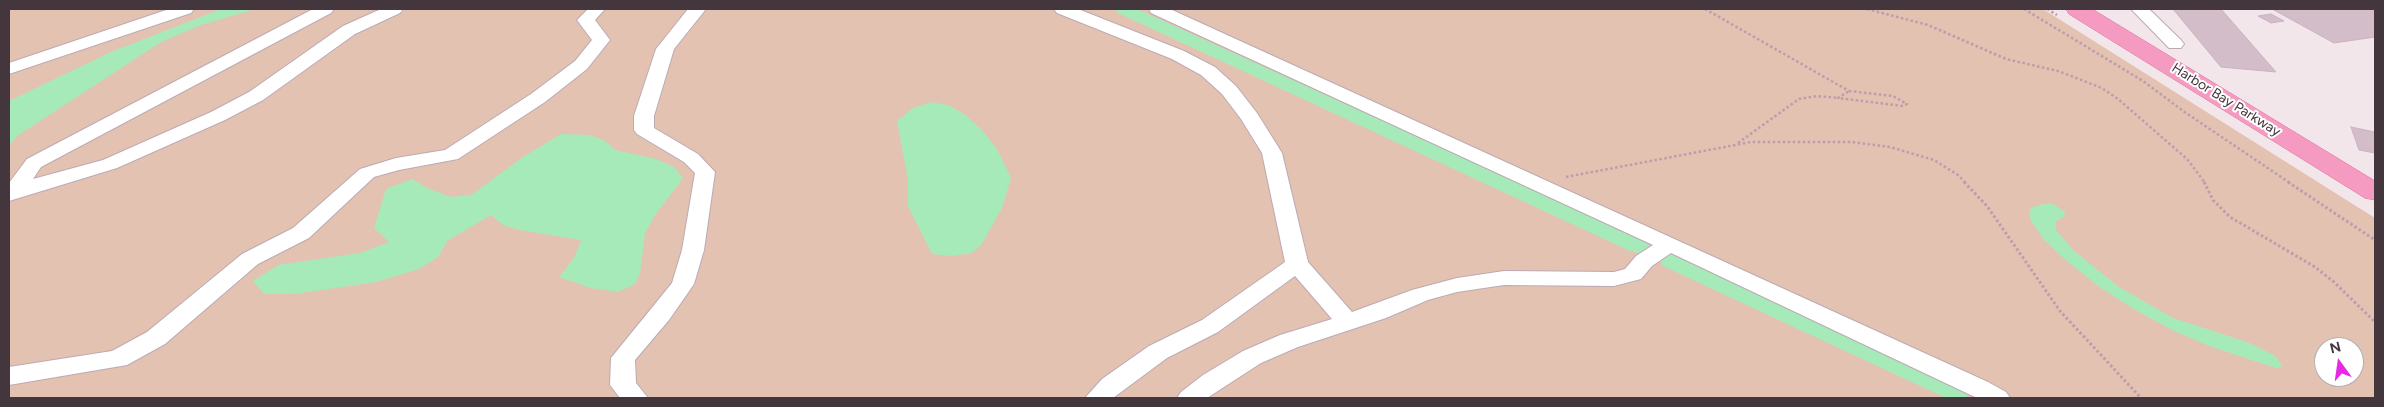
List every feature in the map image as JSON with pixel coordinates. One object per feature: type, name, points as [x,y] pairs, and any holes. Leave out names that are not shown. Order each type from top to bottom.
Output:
[{"type":"main road","name":"Harbor Bay Parkway","points":[[2077,9],[2375,192]]},
{"type":"lane","points":[[9,69],[185,9]]},
{"type":"lane","points":[[11,194],[34,163],[325,9]]},
{"type":"lane","points":[[11,194],[110,164],[218,116],[256,96],[349,30],[394,9]]},
{"type":"lane","points":[[9,376],[118,359],[156,338],[250,259],[301,233],[367,174],[396,164],[452,155],[538,98],[581,65],[601,40],[586,20],[597,9]]},
{"type":"lane","points":[[635,398],[623,385],[623,358],[683,284],[693,250],[705,172],[691,158],[644,130],[644,116],[665,49],[696,9]]},
{"type":"lane","points":[[1063,9],[1178,55],[1208,71],[1230,90],[1250,117],[1272,153],[1297,264],[1348,322]]},
{"type":"lane","points":[[1157,9],[1670,244],[1979,388],[1996,398]]},
{"type":"lane","points":[[2139,9],[2175,44]]},
{"type":"lane","points":[[1190,398],[1212,381],[1252,357],[1420,295],[1457,285],[1504,278],[1614,279],[1633,274],[1644,261],[1670,244]]},
{"type":"lane","points":[[1098,398],[1111,385],[1158,352],[1210,326],[1297,264]]},
{"type":"path","points":[[1705,9],[1849,90],[1893,96],[1907,104],[1903,106],[1817,96],[1799,99],[1738,144]]},
{"type":"path","points":[[1866,9],[1928,25],[2006,59],[2058,71],[2102,88],[2118,99],[2187,159],[2209,189],[2213,200],[2230,217],[2315,267],[2334,282],[2375,322]]},
{"type":"path","points":[[2024,9],[2143,81],[2186,113],[2375,240]]},
{"type":"path","points":[[1838,98],[1849,90]]},
{"type":"path","points":[[1538,183],[1738,144],[1794,141],[1852,142],[1890,147],[1944,164],[1966,183],[1987,206],[2056,306],[2141,398]]},
{"type":"shaded area","points":[[9,9],[2043,9],[2375,218],[2375,398],[9,398]]},
{"type":"shaded area","points":[[221,9],[255,9],[201,25],[161,42],[17,136],[9,146],[9,101],[111,52]]},
{"type":"shaded area","points":[[931,102],[948,105],[964,114],[982,130],[997,149],[1011,178],[1002,208],[981,245],[971,253],[952,256],[932,254],[908,206],[908,180],[897,121],[913,108]]},
{"type":"shaded area","points":[[561,134],[590,135],[605,141],[615,150],[656,159],[674,167],[683,178],[655,215],[645,233],[640,273],[635,284],[618,292],[591,288],[559,277],[574,258],[581,240],[520,230],[503,225],[491,215],[447,241],[438,257],[419,269],[376,282],[294,294],[264,294],[253,281],[278,265],[360,253],[389,242],[374,228],[386,189],[412,179],[429,189],[451,197],[471,195],[523,157]]},
{"type":"shaded area","points":[[2053,204],[2065,212],[2064,217],[2055,222],[2056,230],[2073,250],[2119,287],[2173,318],[2250,343],[2275,356],[2283,366],[2276,368],[2209,346],[2172,330],[2101,288],[2045,241],[2031,221],[2029,211],[2032,207]]},
{"type":"building","points":[[2173,9],[2221,9],[2276,72],[2221,67]]},
{"type":"building","points":[[2375,9],[2375,37],[2334,43],[2274,10]]},
{"type":"building","points":[[2271,14],[2284,21],[2271,23],[2258,16]]},
{"type":"building","points":[[2351,127],[2375,132],[2375,153],[2359,150]]},
{"type":"waterway","points":[[1124,9],[1638,246]]},
{"type":"waterway","points":[[1671,261],[1957,393]]}]
